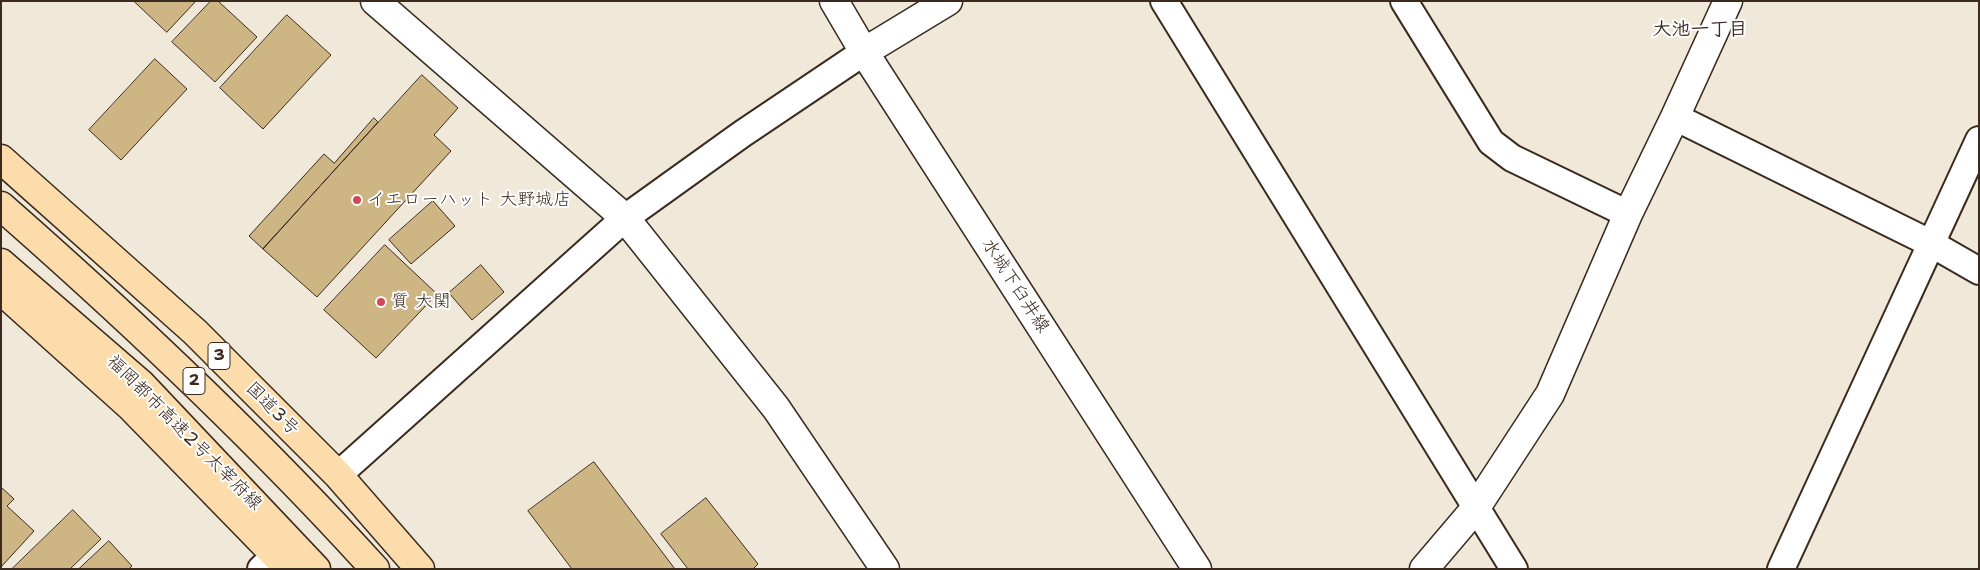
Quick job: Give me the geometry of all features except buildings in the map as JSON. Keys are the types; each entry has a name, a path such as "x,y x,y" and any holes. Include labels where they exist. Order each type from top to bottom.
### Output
{"highway":[{"name":"国道3号","path":"1,159 195,332 338,474 420,569"},
{"name":"2","path":"1,206 174,362 315,503 375,569"},
{"name":"福岡都市高速2号太宰府線","path":"1,263 141,384 316,569"},
{"path":"1,290 130,406 275,564"}],"street":[{"path":"375,1 625,218 776,408 885,569"},
{"name":"水城下臼井線","path":"834,1 864,52 1197,569"},
{"path":"338,474 625,218 742,134 864,52 948,1"},
{"path":"1164,1 1475,509 1514,569"},
{"path":"1404,1 1491,142 1512,158 1628,214"},
{"path":"1424,569 1475,509 1550,394 1628,214 1728,1"},
{"path":"1675,117 1932,244 1979,272"},
{"path":"1781,569 1979,140"}],"place":[{"name":"イエローハット 大野城店","path":"357,200"},
{"name":"質 大関","path":"381,302"}],"district":[{"name":"大池一丁目","path":"1700,30"}]}
